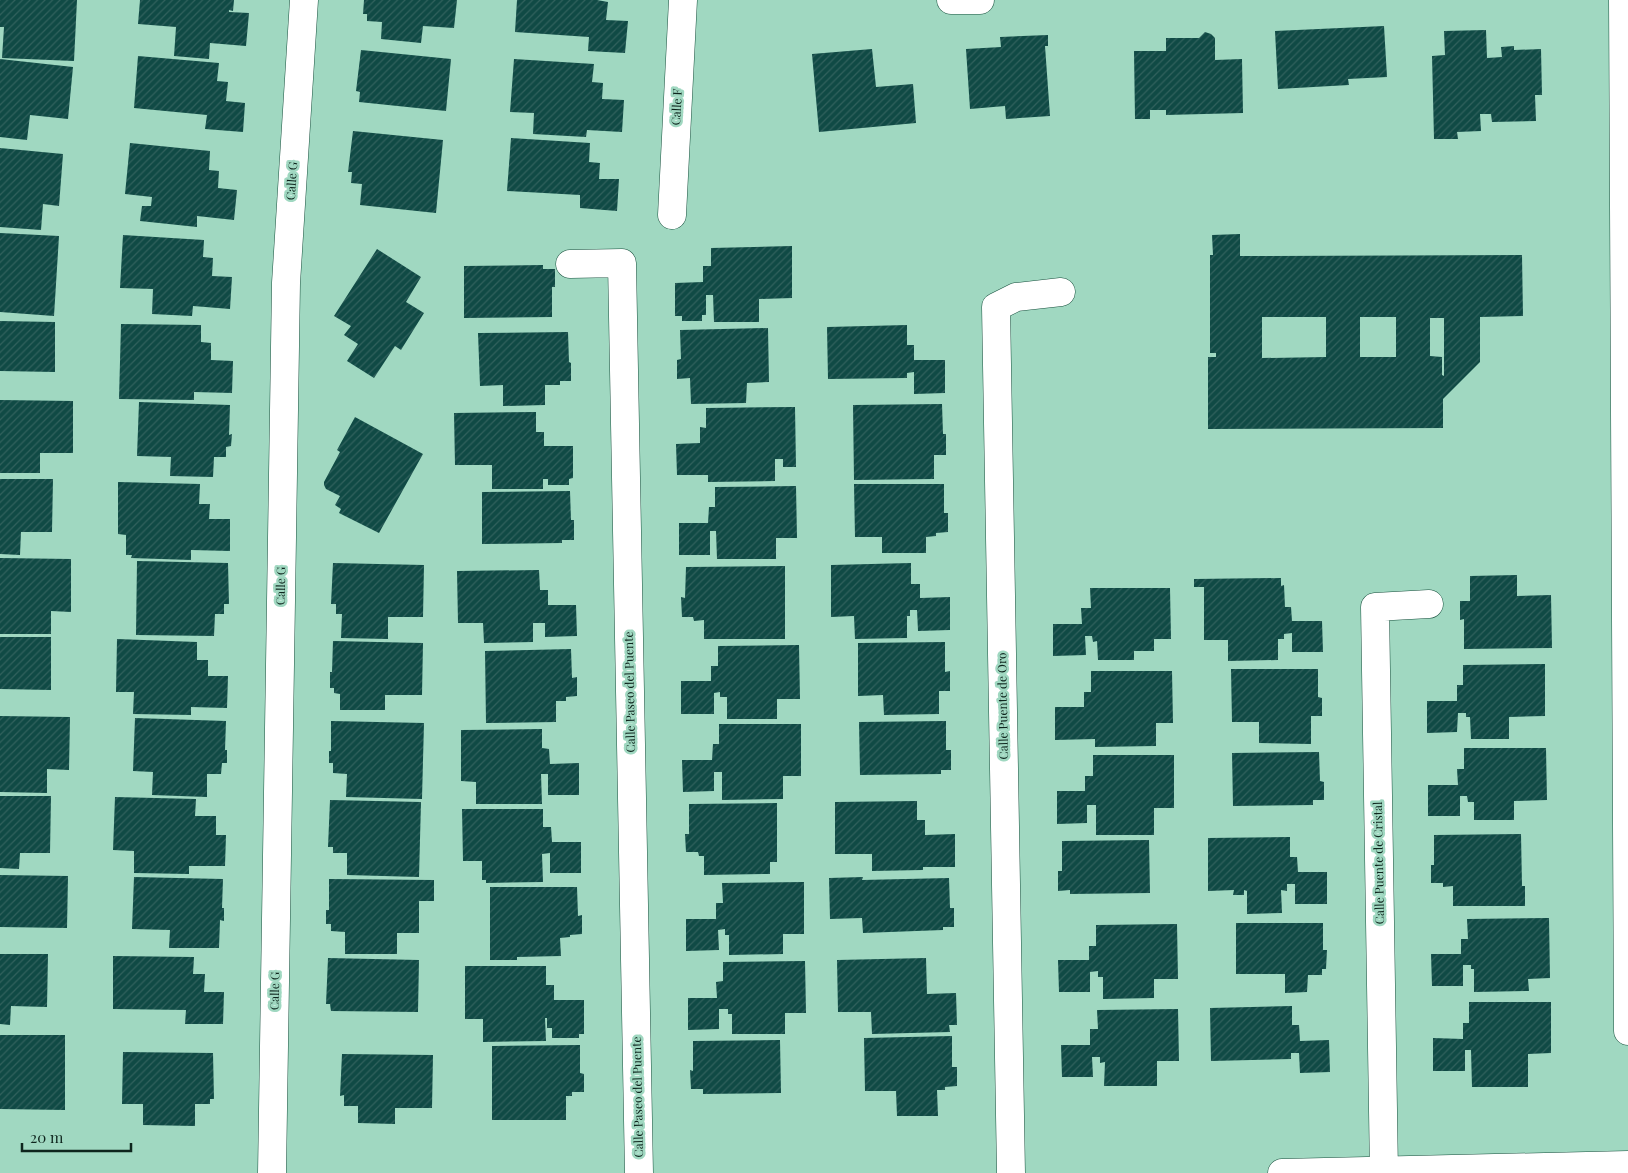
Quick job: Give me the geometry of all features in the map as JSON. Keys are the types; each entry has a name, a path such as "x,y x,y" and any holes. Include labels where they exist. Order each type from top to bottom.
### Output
{"street":[{"name":"Calle G","path":"272,1173 286,283 304,0"},
{"name":"Calle F","path":"672,215 683,0"},
{"path":"951,0 980,0"},
{"path":"1623,0 1626,225 1628,1031"},
{"name":"Calle Paseo del Puente","path":"570,264 622,263 639,1173"},
{"name":"Calle Puente de Oro","path":"1011,1173 996,307 1016,297 1061,292"},
{"name":"Calle Puente de Cristal","path":"1384,1172 1375,607 1429,604"},
{"path":"1282,1173 1628,1165"}],"building":[{"path":"0,0 77,0 74,61 2,58 4,27 0,27"},
{"path":"140,0 234,0 233,11 229,10 229,12 249,13 246,46 210,43 209,59 174,56 176,27 138,24"},
{"path":"364,0 457,0 454,28 423,26 421,43 381,39 382,22 367,21 367,14 363,14"},
{"path":"517,0 597,0 608,2 606,20 628,21 625,53 588,51 589,37 515,32"},
{"path":"1384,26 1387,77 1348,79 1349,85 1278,89 1275,31"},
{"path":"1486,30 1487,58 1502,57 1501,47 1514,46 1514,50 1541,49 1542,95 1535,95 1536,121 1492,122 1491,114 1480,114 1481,131 1457,132 1458,139 1434,139 1432,56 1445,55 1444,31"},
{"path":"1205,32 1215,38 1215,60 1242,59 1243,113 1166,115 1166,110 1150,110 1150,119 1135,119 1134,51 1166,51 1166,38 1199,38"},
{"path":"1048,35 1048,46 1045,46 1050,116 1006,119 1005,106 970,109 966,49 1001,47 1000,37"},
{"path":"872,49 876,87 913,84 916,123 819,132 812,54"},
{"path":"361,50 451,59 446,111 359,102 360,92 356,91"},
{"path":"138,56 219,63 217,81 228,82 226,101 245,103 243,132 205,129 207,115 134,108"},
{"path":"0,59 73,67 68,119 30,115 27,140 0,137"},
{"path":"514,59 594,64 592,82 603,83 602,99 624,100 622,132 587,130 586,137 533,134 534,113 510,112"},
{"path":"353,131 443,140 436,213 360,205 362,184 351,183 352,172 348,172"},
{"path":"511,138 590,143 589,162 600,163 599,179 619,179 617,211 580,208 580,195 507,191"},
{"path":"130,143 210,151 209,170 219,171 218,188 237,190 234,220 197,216 197,227 140,221 142,206 151,206 152,197 125,194"},
{"path":"0,148 63,154 59,206 43,204 41,230 0,227"},
{"path":"0,233 59,236 54,316 0,312"},
{"path":"1240,234 1240,256 1522,255 1523,316 1480,317 1480,362 1443,399 1443,428 1208,429 1208,357 1216,357 1216,353 1210,353 1210,255 1213,255 1212,235","holes":["1262,317 1326,317 1326,357 1262,358","1360,317 1396,317 1396,357 1360,357","1430,318 1444,318 1444,376 1442,375 1442,357 1430,356"]},
{"path":"123,235 204,240 203,257 213,258 212,276 232,277 230,309 193,306 192,316 152,314 153,289 120,288"},
{"path":"792,246 792,298 759,299 759,322 714,322 713,295 706,295 706,315 702,315 702,321 682,321 682,316 675,316 675,283 703,282 703,266 711,266 711,248"},
{"path":"377,249 421,277 406,302 424,313 401,350 395,346 374,378 347,361 358,344 344,335 351,326 334,316"},
{"path":"543,265 543,269 555,269 555,287 552,287 552,317 464,318 464,266"},
{"path":"0,321 55,322 55,372 0,371"},
{"path":"121,324 201,325 201,342 211,343 211,360 233,361 232,393 194,392 194,400 119,399"},
{"path":"907,325 907,345 914,345 914,360 945,360 945,393 914,394 914,372 907,373 907,378 828,379 827,327"},
{"path":"768,328 769,382 747,383 746,403 691,404 690,378 677,379 677,360 681,359 680,330"},
{"path":"568,332 571,381 560,381 560,385 545,385 545,405 503,406 503,385 480,386 478,333"},
{"path":"0,400 73,401 73,453 40,453 40,473 0,473"},
{"path":"139,402 230,405 229,435 232,434 231,446 226,447 226,457 214,457 213,477 170,476 171,457 137,456"},
{"path":"942,404 943,434 946,434 946,455 934,455 934,479 854,480 853,405"},
{"path":"795,407 796,467 783,467 783,459 775,459 775,481 708,482 708,475 677,475 676,444 700,443 700,427 706,428 706,408"},
{"path":"536,412 536,432 544,432 544,446 573,446 573,478 569,479 569,485 548,485 548,479 543,479 543,489 492,489 492,465 455,465 454,413"},
{"path":"355,417 423,454 379,533 339,513 341,509 335,505 340,496 326,489 324,485 340,452 337,450"},
{"path":"0,479 53,479 52,532 21,532 20,555 0,554"},
{"path":"118,482 200,484 199,504 210,504 209,519 230,519 230,551 191,550 191,560 131,558 132,555 126,555 126,535 118,534"},
{"path":"854,484 944,484 944,513 948,513 948,532 936,533 936,536 926,537 926,553 882,553 882,537 855,537"},
{"path":"796,486 797,538 776,538 776,559 717,559 716,531 710,531 710,555 679,555 679,523 708,523 709,507 715,507 715,487"},
{"path":"570,491 571,520 574,520 574,540 562,540 562,543 482,544 482,492"},
{"path":"0,558 71,559 71,612 51,611 51,634 0,634"},
{"path":"137,561 228,563 229,604 224,604 224,614 215,614 214,636 136,635"},
{"path":"333,563 424,565 423,617 388,617 388,639 341,638 342,614 336,614 336,604 331,604"},
{"path":"911,563 911,584 920,584 920,598 950,597 950,630 918,631 917,610 910,610 910,616 907,616 907,638 855,639 854,616 831,617 831,565"},
{"path":"785,566 785,639 704,639 704,620 694,621 693,617 682,617 681,597 685,598 686,567"},
{"path":"539,570 540,590 548,590 548,605 576,605 577,636 545,637 545,623 533,623 533,642 484,643 483,623 458,623 457,571"},
{"path":"1517,575 1517,596 1551,595 1552,648 1464,649 1464,619 1460,620 1460,601 1470,601 1470,576"},
{"path":"1281,578 1281,586 1284,585 1285,607 1291,607 1292,621 1322,621 1323,652 1292,652 1292,633 1284,634 1284,639 1278,639 1278,660 1228,661 1228,640 1204,640 1204,587 1194,587 1194,579"},
{"path":"1090,588 1170,588 1171,639 1154,639 1154,651 1134,651 1134,660 1098,660 1097,641 1093,642 1092,636 1085,636 1086,655 1053,656 1053,624 1082,624 1081,608 1091,608"},
{"path":"0,637 51,637 51,690 0,689"},
{"path":"117,639 197,642 197,660 208,660 208,676 228,676 227,708 191,707 191,715 133,714 134,692 116,692"},
{"path":"333,641 423,643 422,695 385,695 385,710 340,710 340,694 334,693 334,688 330,688"},
{"path":"945,642 945,672 950,671 950,691 939,691 939,714 884,715 883,695 858,696 858,643"},
{"path":"799,645 800,699 777,699 777,719 727,719 727,697 720,697 720,692 714,693 714,714 681,714 681,681 711,681 711,666 718,666 718,646"},
{"path":"571,649 572,678 577,677 577,696 566,697 566,701 556,701 556,722 486,723 485,651"},
{"path":"1545,664 1545,716 1509,717 1509,739 1471,739 1470,717 1466,717 1466,713 1458,713 1457,732 1427,733 1427,701 1457,701 1457,685 1463,685 1463,665"},
{"path":"1231,669 1318,669 1318,697 1322,698 1322,716 1311,716 1311,744 1259,743 1259,722 1232,722"},
{"path":"1091,671 1172,671 1173,723 1156,723 1156,746 1095,747 1095,739 1055,740 1055,707 1084,707 1084,692 1091,692"},
{"path":"0,716 70,717 69,770 47,769 47,793 0,792"},
{"path":"135,718 226,721 225,750 227,750 227,763 222,763 221,774 207,774 207,797 152,795 153,772 133,771"},
{"path":"331,721 424,723 422,799 346,797 347,774 333,773 333,763 329,763"},
{"path":"946,721 946,750 951,750 951,770 941,770 941,774 860,775 859,722"},
{"path":"719,724 801,724 801,776 783,776 783,799 722,800 722,772 714,772 714,791 683,792 682,760 712,760 713,744 719,744"},
{"path":"542,729 542,748 549,749 550,764 579,763 579,795 548,795 548,774 541,774 542,804 476,804 476,782 461,781 461,730"},
{"path":"1464,748 1546,748 1547,800 1514,801 1514,820 1474,820 1474,802 1468,802 1467,796 1460,796 1460,816 1428,816 1428,785 1458,785 1457,769 1464,769"},
{"path":"1319,752 1320,781 1324,782 1324,800 1313,800 1313,805 1233,806 1232,753"},
{"path":"1093,755 1174,755 1174,808 1154,808 1154,835 1096,835 1096,805 1087,805 1087,823 1057,824 1057,791 1085,791 1085,776 1093,776"},
{"path":"0,796 51,796 50,853 20,853 19,869 0,868"},
{"path":"115,797 196,799 195,816 216,816 216,835 226,835 225,866 189,866 189,874 134,873 134,851 113,850"},
{"path":"330,800 421,802 419,877 347,875 347,853 333,853 333,847 328,847"},
{"path":"917,801 917,820 925,820 925,835 955,834 955,867 923,867 923,870 872,871 872,854 835,854 835,802"},
{"path":"777,803 777,862 770,862 770,874 704,875 704,856 699,856 698,852 686,852 685,834 689,834 689,804"},
{"path":"462,809 543,809 543,827 551,827 552,842 581,842 581,873 550,873 550,853 542,854 543,882 486,883 486,880 482,880 482,861 463,861"},
{"path":"1521,834 1522,886 1525,886 1525,906 1453,906 1453,886 1443,887 1443,883 1431,883 1431,865 1434,865 1434,835"},
{"path":"1290,837 1290,857 1297,857 1298,872 1327,872 1327,904 1295,904 1295,884 1287,884 1287,891 1281,890 1282,913 1247,914 1247,891 1244,890 1244,895 1233,895 1234,890 1208,891 1208,838"},
{"path":"1149,840 1150,893 1070,894 1070,890 1058,891 1058,871 1062,871 1062,841"},
{"path":"0,875 68,876 67,928 0,927"},
{"path":"134,877 223,879 222,908 224,908 224,921 220,920 219,948 169,948 170,930 132,929"},
{"path":"863,877 862,880 949,878 950,908 954,908 954,927 943,927 943,930 863,933 862,918 830,919 829,878"},
{"path":"329,879 434,880 434,901 419,901 419,933 397,933 397,954 345,954 345,932 331,931 331,924 326,924 326,910 329,910"},
{"path":"804,882 804,934 783,934 783,954 729,955 729,935 725,935 725,929 718,930 719,950 686,951 686,919 716,919 716,903 723,903 722,883"},
{"path":"490,887 577,887 578,916 582,915 582,934 560,938 561,956 517,957 517,960 490,960"},
{"path":"1549,918 1550,978 1528,979 1529,991 1474,992 1474,969 1471,969 1471,965 1463,965 1463,986 1432,986 1431,954 1461,954 1461,939 1468,939 1467,919"},
{"path":"1236,923 1323,923 1323,950 1327,950 1326,969 1322,969 1322,975 1308,975 1307,992 1285,993 1285,974 1236,974"},
{"path":"1177,924 1178,979 1154,979 1154,998 1103,999 1103,977 1098,977 1098,971 1090,972 1090,992 1059,992 1058,960 1089,960 1089,946 1096,946 1096,925"},
{"path":"0,954 48,954 47,1007 11,1006 10,1025 0,1024"},
{"path":"113,956 194,957 193,974 205,974 204,992 224,992 223,1024 185,1024 186,1010 113,1009"},
{"path":"328,958 419,960 418,1012 331,1011 330,1004 326,1004"},
{"path":"926,958 927,994 956,993 957,1025 949,1025 950,1032 872,1034 871,1012 838,1012 837,960"},
{"path":"805,961 806,1013 785,1013 785,1034 732,1034 732,1014 728,1014 728,1009 719,1009 719,1029 688,1030 688,998 717,998 716,982 723,981 723,962"},
{"path":"465,966 546,966 546,985 554,985 554,1000 584,1000 584,1034 579,1034 579,1038 552,1038 552,1028 547,1028 547,1018 545,1018 546,1041 483,1042 483,1019 465,1019"},
{"path":"1469,1002 1551,1002 1551,1053 1528,1054 1528,1087 1472,1087 1471,1050 1465,1050 1465,1071 1433,1071 1433,1038 1463,1039 1463,1023 1469,1023"},
{"path":"1292,1006 1292,1025 1299,1025 1300,1041 1329,1040 1330,1072 1300,1073 1299,1053 1291,1053 1291,1059 1211,1061 1210,1008"},
{"path":"1178,1009 1179,1061 1157,1061 1157,1086 1104,1086 1105,1062 1100,1063 1100,1057 1092,1057 1093,1077 1062,1077 1061,1045 1090,1045 1090,1029 1098,1029 1097,1010"},
{"path":"0,1035 65,1035 65,1110 0,1109"},
{"path":"952,1036 952,1067 957,1067 957,1086 945,1087 945,1090 937,1090 938,1116 897,1116 896,1091 865,1091 864,1038"},
{"path":"780,1040 781,1093 703,1094 703,1089 691,1089 690,1070 693,1071 693,1041"},
{"path":"580,1045 580,1073 584,1074 584,1092 572,1092 572,1096 566,1096 566,1120 492,1120 492,1046"},
{"path":"123,1052 213,1053 214,1099 210,1099 210,1104 195,1104 195,1126 143,1125 143,1104 122,1104"},
{"path":"342,1054 433,1055 432,1108 395,1108 395,1124 358,1123 358,1106 344,1106 344,1095 340,1096"}]}
